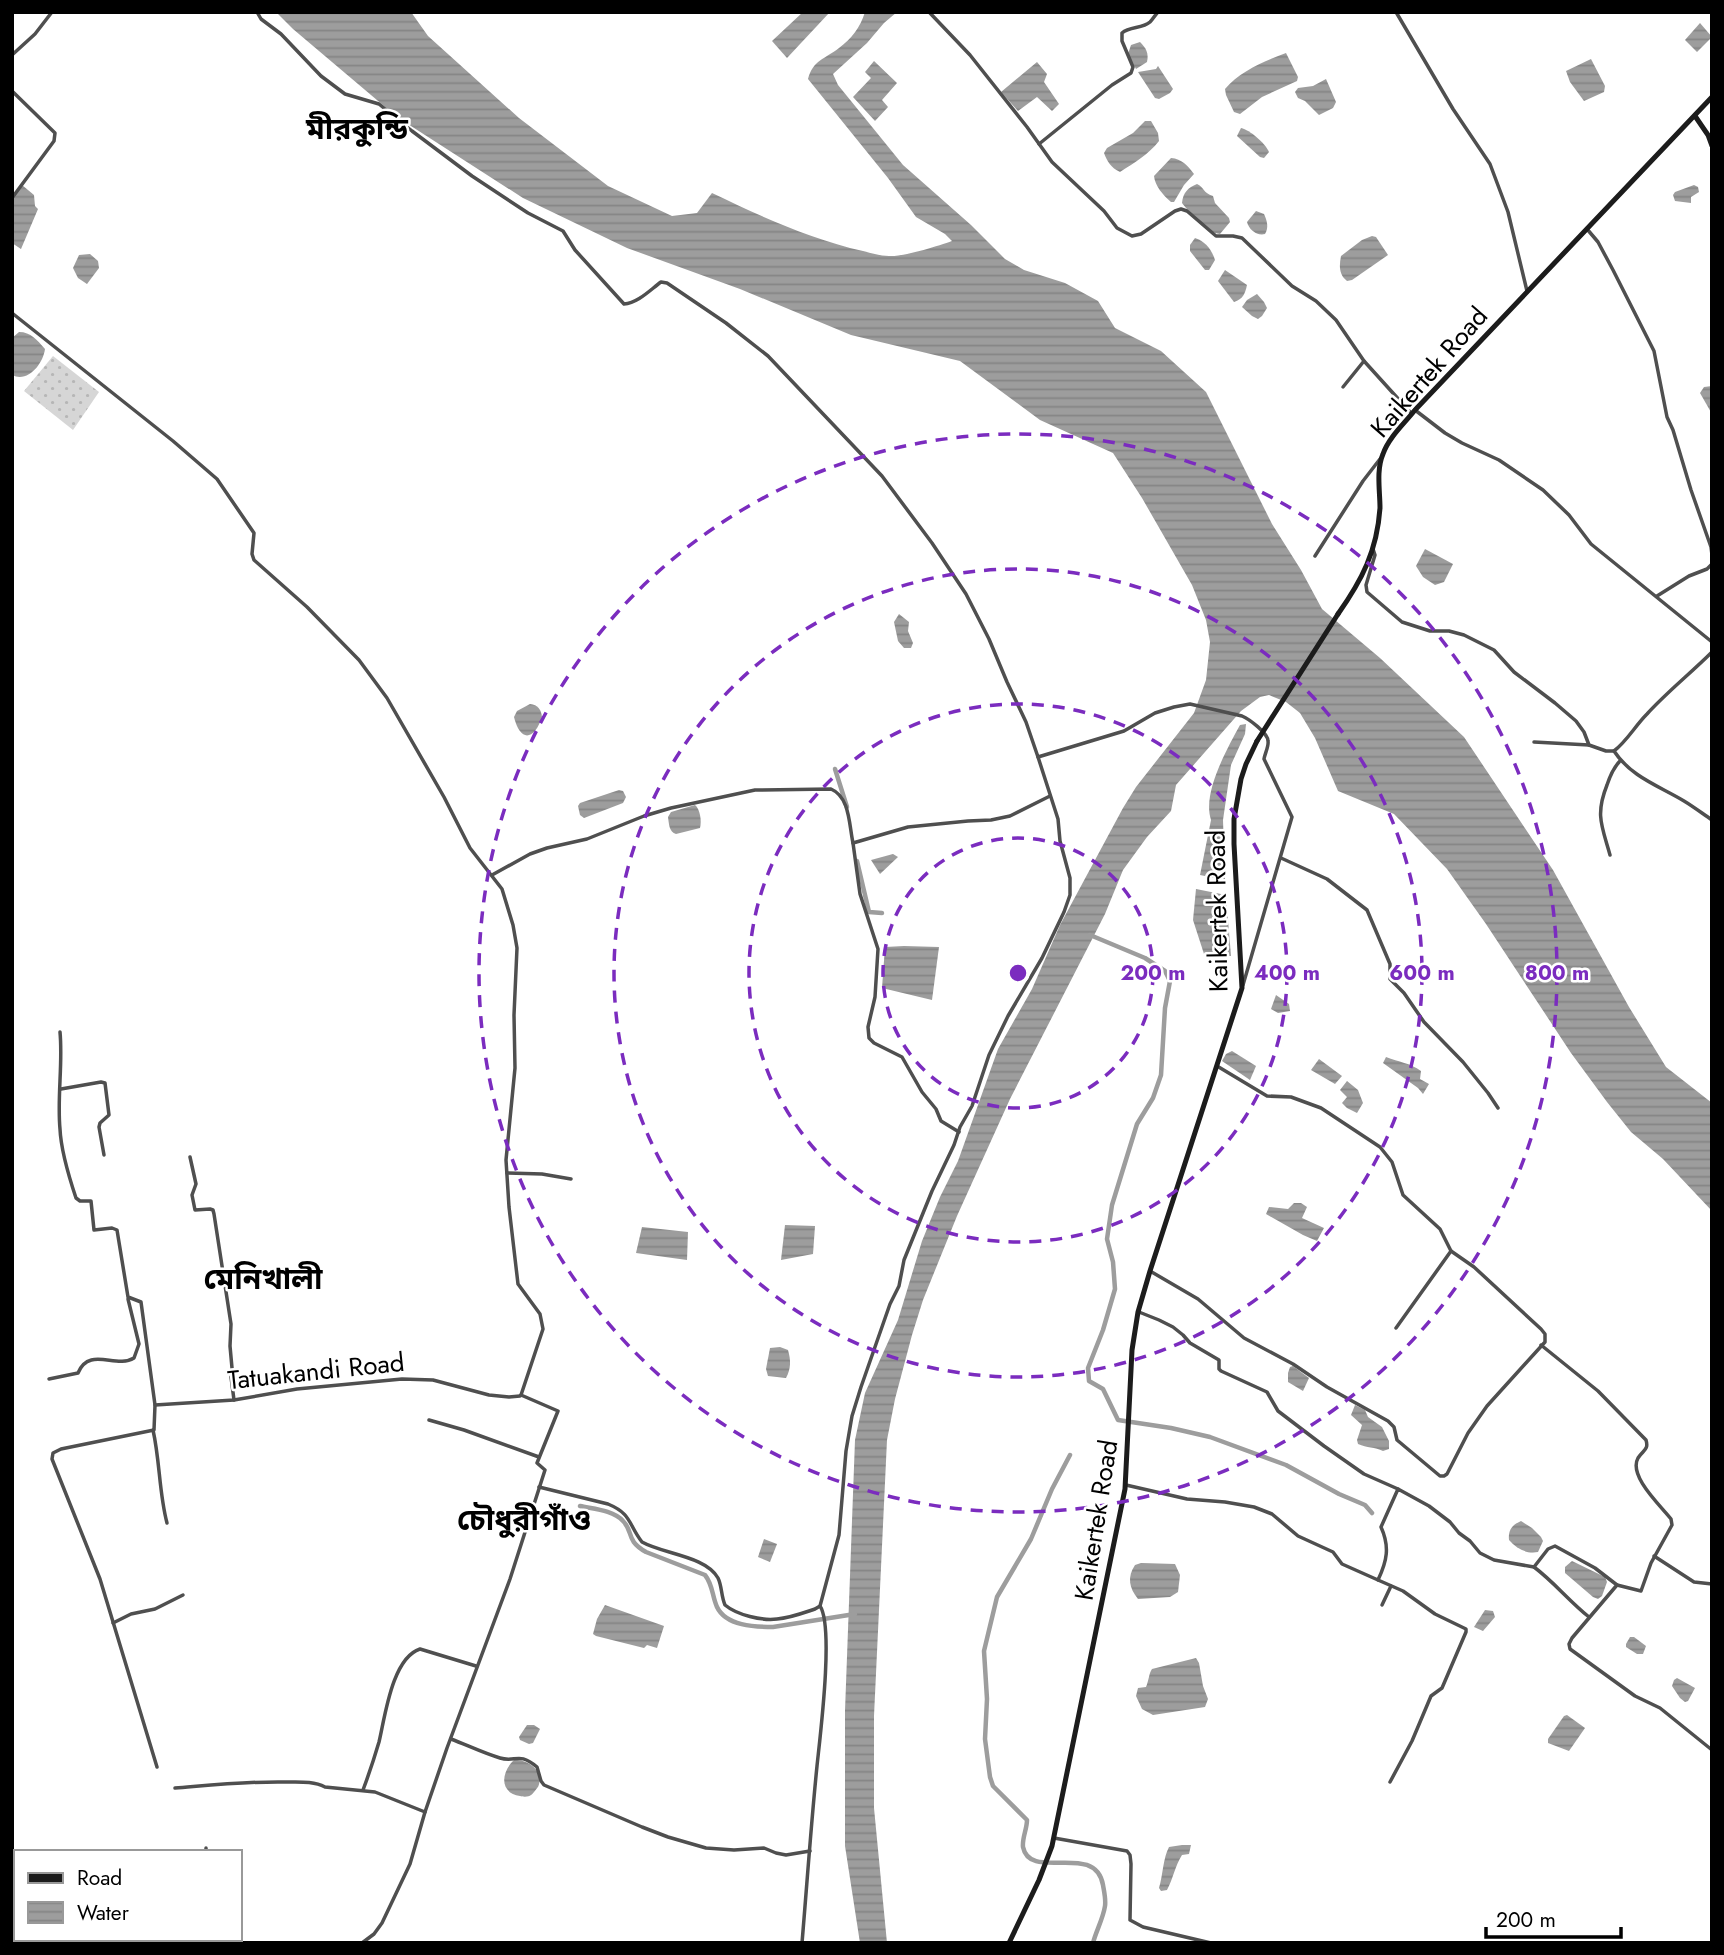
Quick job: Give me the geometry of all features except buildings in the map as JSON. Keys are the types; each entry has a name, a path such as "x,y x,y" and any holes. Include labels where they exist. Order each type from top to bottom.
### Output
{"main road":[{"name":"Kaikertek Road","path":"1009,1943 1039,1880 1054,1838 1126,1485 1132,1350 1138,1312 1242,988 1234,820 1245,764 1367,568 1380,513 1381,457 1387,445 1413,412 1712,97"},
{"path":"1695,116 1712,146"}],"street":[{"path":"12,55 52,12"},
{"path":"257,12 261,19 281,34 321,76 345,94 379,104 472,176 528,213 563,231 575,250 624,304 637,300 661,282 667,283 726,323 768,356 882,476 932,543 965,594 989,639 1026,722 1058,819 1060,841 1070,878 1070,895 1042,958 989,1055 972,1106 932,1191 904,1260 899,1286 858,1395 846,1451 839,1535 822,1608 825,1628 823,1711 802,1943"},
{"path":"929,12 970,55 1052,162 1104,211 1117,228 1132,236 1141,234 1181,209 1216,236 1242,238 1292,286 1316,301 1336,320 1364,361 1413,412 1462,443 1499,460 1543,490 1569,515 1591,544 1712,642"},
{"path":"1039,144 1112,85 1131,73 1133,67 1122,41 1122,33 1150,23 1158,12"},
{"path":"1396,12 1452,109 1490,164 1508,212 1527,291"},
{"path":"12,91 29,105 56,137 12,198"},
{"path":"1587,229 1598,242 1654,351 1667,417 1712,555"},
{"path":"12,313 173,441 217,480 254,533 254,559 307,607 359,660 387,698 470,848 502,888 513,925 517,948 515,1068 506,1160 518,1284 540,1314 543,1329 521,1395 558,1411 536,1464 545,1470 510,1579 425,1812 410,1864 382,1923 374,1934 362,1943"},
{"path":"1343,387 1364,361"},
{"path":"1315,556 1381,457"},
{"path":"1373,549 1376,555 1366,585 1367,592 1402,622 1430,631 1449,631 1464,635 1494,650 1514,672 1576,721 1589,746"},
{"path":"1656,596 1712,564"},
{"path":"1534,742 1589,746 1614,751 1662,699 1712,652"},
{"path":"1038,757 1124,731 1155,713 1190,704 1242,716 1250,720 1268,738 1264,759 1291,814 1291,821 1242,988"},
{"path":"1614,751 1620,761 1644,780 1712,820"},
{"path":"1610,855 1601,821 1600,802 1612,771 1620,761"},
{"path":"492,874 530,854 587,839 671,808 755,790 836,791 844,801 854,843 860,894 878,949 875,997 868,1027 869,1038 902,1057 941,1121 959,1132"},
{"path":"854,843 908,827 1010,816 1050,796"},
{"path":"1280,858 1326,879 1367,910 1390,964 1390,979 1404,993 1424,1022 1464,1062 1498,1108"},
{"path":"49,1379 78,1373 85,1362 91,1359 127,1361 134,1358 139,1344 117,1230 94,1230 91,1201 78,1200 61,1143 60,1032"},
{"path":"1150,1271 1198,1299 1244,1338 1388,1421 1394,1427 1397,1440 1440,1476 1447,1474 1468,1433 1486,1406 1546,1337 1541,1329 1474,1267 1451,1251 1440,1229 1403,1195 1392,1162 1380,1147 1321,1108 1291,1097 1267,1096 1217,1066"},
{"path":"61,1089 105,1083 109,1115 99,1127 104,1155"},
{"path":"190,1157 196,1184 192,1195 195,1210 209,1209 213,1210 214,1214 231,1324 234,1400"},
{"path":"507,1173 542,1174 571,1179"},
{"path":"1396,1328 1451,1251"},
{"path":"128,1297 141,1302 155,1405 153,1430 167,1523"},
{"path":"1138,1312 1173,1327 1190,1343 1219,1360 1221,1371 1267,1392 1278,1411 1364,1474 1429,1506 1450,1521 1480,1553 1494,1560 1534,1567 1553,1581 1572,1603 1589,1617"},
{"path":"1534,1567 1551,1546 1555,1546 1595,1568 1617,1585 1641,1591 1654,1556 1672,1525 1671,1519 1638,1476 1636,1466 1638,1459 1648,1448 1646,1440 1598,1391 1541,1345"},
{"name":"Tatuakandi Road","path":"155,1405 234,1400 297,1389 402,1378 433,1380 489,1395 521,1395"},
{"path":"429,1420 539,1457"},
{"path":"153,1430 61,1448 53,1453 52,1459 100,1579 157,1767"},
{"path":"1126,1485 1187,1499 1254,1507 1272,1514 1298,1536 1333,1552 1342,1564 1404,1591 1435,1614 1466,1629 1442,1688 1431,1696 1412,1741 1390,1782"},
{"path":"539,1487 618,1508 632,1524 642,1542 699,1562 711,1570 717,1577 725,1605 737,1613 777,1620 822,1608"},
{"path":"1378,1580 1387,1557 1386,1538 1381,1527 1398,1489"},
{"path":"1654,1556 1693,1583 1712,1584"},
{"path":"1617,1585 1569,1644 1570,1649 1635,1696 1660,1708 1712,1750"},
{"path":"1382,1605 1391,1586"},
{"path":"113,1623 131,1614 155,1609 183,1595"},
{"path":"363,1790 392,1686 409,1656 421,1649 477,1666"},
{"path":"451,1739 503,1759 525,1759 537,1767 544,1785 668,1837 706,1848 764,1848 786,1855 810,1851"},
{"path":"175,1788 265,1781 305,1782 375,1792 425,1812"},
{"path":"1054,1838 1127,1851 1131,1864 1130,1920 1143,1927 1211,1943"}],"shaded area":[{"path":"53,356 99,392 73,430 24,391"}],"water":[{"path":"276,12 411,12 428,36 519,118 608,186 672,216 697,213 712,193 805,233 843,246 895,256 952,241 916,217 808,79 816,64 852,36 865,12 897,12 833,74 838,85 903,165 1005,259 1024,270 1065,283 1098,301 1115,328 1161,351 1206,392 1272,524 1322,609 1380,658 1464,737 1553,870 1629,1007 1666,1067 1712,1103 1712,1211 1663,1159 1631,1132 1607,1102 1447,869 1394,814 1338,791 1315,738 1300,713 1286,702 1269,695 1260,697 1241,711 1176,785 1171,811 1147,837 1123,870 1105,914 1010,1099 957,1216 912,1335 887,1440 874,1716 874,1808 887,1943 860,1943 845,1846 845,1711 855,1440 865,1393 898,1320 922,1241 958,1161 998,1049 1032,989 1060,925 1123,808 1136,787 1194,713 1206,680 1210,642 1206,620 1192,585 1113,453 1040,420 960,361 851,335 740,289 627,248 523,198 397,117"},
{"path":"803,12 830,12 787,58 772,41"},
{"path":"1700,23 1712,37 1697,52 1685,40"},
{"path":"1140,42 1147,51 1148,59 1136,69 1128,54 1131,45"},
{"path":"1286,53 1298,77 1297,81 1262,97 1240,114 1234,112 1225,89 1245,72"},
{"path":"1591,59 1605,86 1604,92 1584,101 1570,82 1566,71"},
{"path":"874,61 897,83 882,100 888,107 875,121 853,97 871,78 865,72"},
{"path":"1037,62 1047,74 1044,82 1059,104 1052,111 1037,97 1018,111 1001,92"},
{"path":"1158,66 1173,89 1159,99 1155,98 1138,72 1156,69"},
{"path":"1326,79 1336,102 1333,108 1319,115 1298,98 1295,92 1298,88 1313,86"},
{"path":"1145,121 1151,121 1159,141 1136,162 1120,172 1110,164 1104,153"},
{"path":"1241,128 1253,134 1264,145 1269,152 1264,158 1237,136"},
{"path":"1171,158 1184,163 1194,174 1174,202 1160,190 1154,176"},
{"path":"1197,184 1213,196 1215,203 1229,218 1230,222 1220,234 1204,227 1182,203 1186,191"},
{"path":"22,185 34,195 38,209 21,249 12,243 12,199"},
{"path":"1694,185 1699,192 1691,197 1691,203 1675,201 1675,192"},
{"path":"1256,211 1264,214 1267,226 1265,234 1256,233 1248,225 1247,222"},
{"path":"1372,236 1376,237 1388,255 1347,281 1340,270 1341,256"},
{"path":"1195,238 1205,244 1214,256 1215,260 1209,270 1205,270 1190,251 1190,245"},
{"path":"90,254 98,261 99,268 87,284 78,278 73,268 79,255"},
{"path":"1225,270 1247,285 1243,296 1234,302 1218,281"},
{"path":"1257,294 1267,308 1258,319 1242,307"},
{"path":"19,332 30,335 45,349 34,371 18,377 12,375 12,338"},
{"path":"1712,386 1712,414 1700,393 1704,387"},
{"path":"1425,549 1453,564 1444,582 1435,585 1423,577 1416,566"},
{"path":"899,614 909,622 908,631 913,643 911,648 904,648 898,641 894,622"},
{"path":"530,704 539,708 542,717 535,731 527,735 520,731 514,717 517,711"},
{"path":"1246,724 1245,734 1231,765 1223,820 1225,880 1200,875 1211,820 1209,809 1213,784 1240,725"},
{"path":"623,791 626,797 623,803 584,818 580,815 580,803"},
{"path":"695,805 700,815 700,828 674,833 668,817 671,812"},
{"path":"893,854 898,857 880,874 871,860"},
{"path":"1196,889 1226,895 1231,956 1204,954 1193,920"},
{"path":"885,947 939,947 932,1000 882,988"},
{"path":"1276,995 1289,1004 1290,1011 1278,1013 1271,1009"},
{"path":"1232,1051 1256,1066 1250,1080 1222,1061 1226,1054"},
{"path":"1386,1057 1421,1071 1420,1079 1429,1084 1423,1094 1383,1063"},
{"path":"1319,1059 1342,1076 1335,1084 1311,1070"},
{"path":"1347,1081 1358,1090 1363,1103 1357,1113 1342,1103 1347,1097 1340,1090"},
{"path":"1294,1203 1307,1207 1302,1218 1324,1228 1317,1241 1266,1214 1269,1207 1288,1209"},
{"path":"785,1225 815,1226 813,1254 781,1260"},
{"path":"642,1227 688,1232 687,1260 636,1253"},
{"path":"770,1348 788,1350 789,1354 790,1368 786,1378 768,1376 766,1369"},
{"path":"1293,1366 1309,1378 1303,1391 1288,1382 1288,1373"},
{"path":"1355,1405 1365,1410 1368,1417 1382,1427 1389,1441 1389,1449 1383,1451 1358,1444 1362,1425 1351,1415"},
{"path":"1521,1521 1541,1537 1543,1541 1538,1552 1522,1550 1509,1540 1511,1528"},
{"path":"764,1539 777,1544 770,1562 758,1557"},
{"path":"1572,1561 1605,1577 1607,1582 1602,1596 1598,1599 1593,1597 1565,1573 1565,1567"},
{"path":"1141,1563 1175,1564 1180,1575 1178,1592 1170,1597 1138,1599 1131,1587 1130,1578 1132,1569"},
{"path":"605,1605 664,1626 657,1648 647,1645 644,1648 593,1634"},
{"path":"1485,1610 1493,1611 1495,1617 1483,1631 1474,1627"},
{"path":"1630,1637 1646,1646 1643,1654 1637,1654 1626,1647"},
{"path":"1196,1658 1208,1699 1205,1707 1153,1715 1142,1709 1136,1696 1138,1688 1146,1687 1152,1669"},
{"path":"1677,1678 1695,1688 1688,1701 1680,1698 1672,1686"},
{"path":"1567,1715 1585,1728 1569,1751 1548,1743 1548,1739"},
{"path":"527,1725 540,1729 533,1743 529,1744 519,1737"},
{"path":"514,1760 530,1764 537,1771 540,1781 530,1796 513,1794 505,1786 506,1770"},
{"path":"1191,1845 1189,1854 1182,1855 1167,1890 1161,1891 1159,1888 1169,1847"}],"waterway":[{"path":"835,769 847,807"},
{"path":"857,861 869,912 882,913"},
{"path":"1090,935 1145,958 1165,971 1170,981 1165,1008 1161,1075 1153,1098 1137,1124 1112,1205 1107,1239 1113,1262 1115,1289 1088,1368 1089,1381 1103,1389 1118,1420 1210,1437 1286,1465 1365,1505 1372,1513"},
{"path":"1070,1455 1031,1539 997,1597 984,1651 987,1699 985,1739 993,1786 1027,1820 1023,1847 1028,1857 1037,1862 1088,1865 1098,1872 1105,1903 1093,1943"},
{"path":"580,1506 614,1514 626,1525 632,1540 639,1548 705,1575 717,1607 734,1622 773,1627 855,1614"}],"district":[{"name":"মীরকুন্ডি","path":"357,129"},
{"name":"মেনিখালী","path":"263,1279"},
{"name":"চৌধুরীগাঁও","path":"524,1520"}]}
